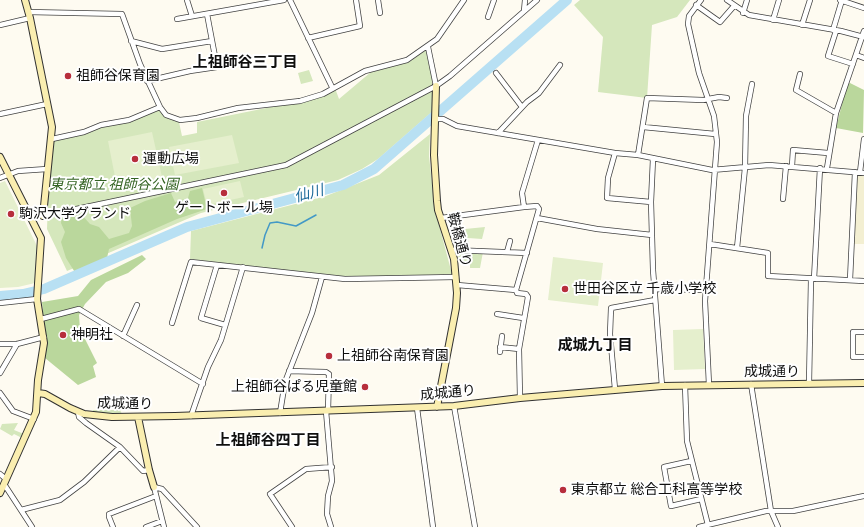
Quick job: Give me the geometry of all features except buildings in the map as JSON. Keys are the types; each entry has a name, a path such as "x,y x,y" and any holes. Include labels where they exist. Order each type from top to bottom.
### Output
{"street":[{"path":"25,0 52,127 43,216 286,165 436,86 450,76 538,0"},
{"path":"187,0 192,16"},
{"path":"177,19 284,0"},
{"path":"290,0 332,87"},
{"path":"308,38 360,26 356,0"},
{"path":"378,0 380,13"},
{"path":"0,25 29,15 122,14 147,81 160,107 166,114 178,120 185,120 238,108 300,101 323,94 332,87 365,71 407,60 428,47 437,39 447,27 464,0"},
{"path":"488,17 494,0"},
{"path":"524,11 525,0"},
{"path":"700,0 689,16 688,24 699,73 714,116 717,142 705,318 709,384"},
{"path":"727,0 743,13 863,37"},
{"path":"743,13 747,0"},
{"path":"773,20 780,0"},
{"path":"802,26 810,0"},
{"path":"853,64 828,56 841,0 864,8"},
{"path":"696,5 720,22 734,6"},
{"path":"147,81 190,71 217,67 207,14"},
{"path":"827,168 828,153 836,113 864,31"},
{"path":"131,41 162,49 212,41"},
{"path":"428,47 436,86"},
{"path":"856,55 864,58"},
{"path":"498,134 522,107 539,93 560,65"},
{"path":"496,73 522,107"},
{"path":"800,74 796,90 836,113"},
{"path":"737,248 745,168 746,116 752,84"},
{"name":"鞍橋通り","path":"436,86 435,168 437,201 452,250 457,286 456,308 437,407"},
{"path":"638,155 647,98 708,100 719,97 727,98"},
{"path":"0,114 47,104"},
{"path":"52,138 84,132 101,125 130,120 160,107"},
{"path":"435,124 444,119"},
{"path":"435,124 444,119"},
{"path":"444,119 457,126 498,134 615,153 638,155 716,171 769,165 827,168 860,172"},
{"path":"643,127 715,134"},
{"path":"850,280 864,139"},
{"path":"524,207 522,193 538,140"},
{"path":"792,166 793,150 828,153"},
{"path":"615,153 608,178 607,198 651,202"},
{"path":"0,157 40,235 39,283 37,298 44,337 38,380 38,403 34,419 0,493"},
{"path":"653,159 651,202 652,235 655,300 662,386"},
{"path":"783,199 786,166"},
{"path":"809,384 813,279 820,168"},
{"path":"0,178 24,170 47,169"},
{"path":"441,218 537,206 539,209 537,218 516,290"},
{"path":"537,218 596,229 652,235"},
{"path":"507,252 510,241"},
{"path":"710,244 768,254 768,276 864,281"},
{"path":"452,250 527,253"},
{"path":"172,323 191,262 345,279 456,277"},
{"path":"217,264 201,318 225,325"},
{"path":"191,416 225,325 243,268"},
{"path":"280,413 285,382 312,313 322,277"},
{"path":"457,286 516,290 517,293 526,294 528,297 518,349 520,398"},
{"path":"655,289 706,290"},
{"path":"0,303 37,298"},
{"path":"615,389 610,334 611,308 655,300"},
{"path":"123,336 137,305"},
{"path":"41,319 79,309 203,384"},
{"path":"497,314 523,318"},
{"path":"864,332 853,332 853,357 864,357"},
{"path":"502,336 500,349 518,349"},
{"path":"0,344 16,344 44,337"},
{"path":"0,373 16,344"},
{"path":"289,371 326,372 329,374 327,411 332,481 328,496 327,514 331,527"},
{"name":"成城通り","path":"38,393 45,394 78,412 97,416 138,417 454,406 520,398 662,386 864,382"},
{"path":"751,384 771,511 778,527"},
{"path":"685,385 687,441 708,525"},
{"path":"0,393 13,411 34,419"},
{"path":"454,406 475,527"},
{"path":"417,408 433,527"},
{"path":"78,412 82,420 120,447 143,471 149,470"},
{"path":"138,417 149,470 164,527"},
{"path":"21,510 60,500 84,482 120,447"},
{"path":"691,461 664,467 671,506 701,499"},
{"path":"292,527 270,494 306,469 332,467"},
{"path":"0,474 32,527"},
{"path":"154,487 160,487 197,527"},
{"path":"113,527 109,514 156,496"},
{"path":"699,527 771,511 793,511 864,496"},
{"path":"146,527 162,521"}],"shaded area":[{"path":"857,174 864,174 864,244 853,244"}],"green space":[{"path":"580,0 690,0 677,17 652,25 647,98 598,92 603,37 574,5"},
{"name":"東京都立 祖師谷公園","path":"426,50 432,76 433,111 378,159 362,169 338,180 201,213 67,271 47,229 49,177 53,142 57,139 158,109 167,117 179,122 182,136 197,133 197,122 281,105 303,103 335,88 339,99 371,72 409,62"},
{"path":"309,70 313,81 301,84 298,73"},
{"path":"850,83 864,90 863,133 836,128 847,84"},
{"name":"運動広場","path":"152,132 162,177 117,187 108,141"},
{"path":"430,134 429,156 435,210 452,274 346,278 190,259 191,231 326,196 379,175"},
{"path":"232,135 239,163 175,175 169,147"},
{"name":"駒沢大学グランド","path":"5,181 37,246 35,283 18,287 0,288 0,183"},
{"name":"ゲートボール場","path":"240,181 244,197 207,205 203,189"},
{"path":"202,188 207,209 177,219 109,249 107,258 76,274 66,258 61,242 65,232 61,223 62,215 80,213 90,224 99,227 109,239 129,233 132,226 130,208 145,201 171,193 175,202 188,198 190,191"},
{"path":"485,227 482,239 468,238 469,248 466,248 465,229"},
{"path":"457,250 483,252 480,268 470,268 470,264 460,263"},
{"path":"142,255 146,259 128,273 106,282 85,304 79,315 80,329 97,363 93,366 96,377 78,385 45,358 46,342 42,302 78,296 91,280"},
{"path":"553,257 603,263 598,306 548,300"},
{"path":"703,329 705,369 674,370 673,330"},
{"path":"93,410 120,410 122,414 93,413"},
{"path":"18,423 14,430 24,434 22,438 14,434 12,436 0,429 2,424"}],"waterway":[{"name":"仙川","path":"0,296 23,294 44,289 187,227 343,185 374,169 567,0"},
{"path":"262,248 270,223 277,222 296,226 316,215"}],"place":[{"name":"祖師谷保育園","path":"68,76"},
{"name":"運動広場","path":"135,159"},
{"name":"ゲートボール場","path":"224,193"},
{"name":"駒沢大学グランド","path":"11,214"},
{"name":"世田谷区立 千歳小学校","path":"565,289"},
{"name":"神明社","path":"63,335"},
{"name":"上祖師谷南保育園","path":"329,356"},
{"name":"上祖師谷ぱる児童館","path":"365,387"},
{"name":"東京都立 総合工科高等学校","path":"563,490"}],"district":[{"name":"上祖師谷三丁目","path":"245,63"},
{"name":"成城九丁目","path":"595,346"},
{"name":"上祖師谷四丁目","path":"268,441"}]}
